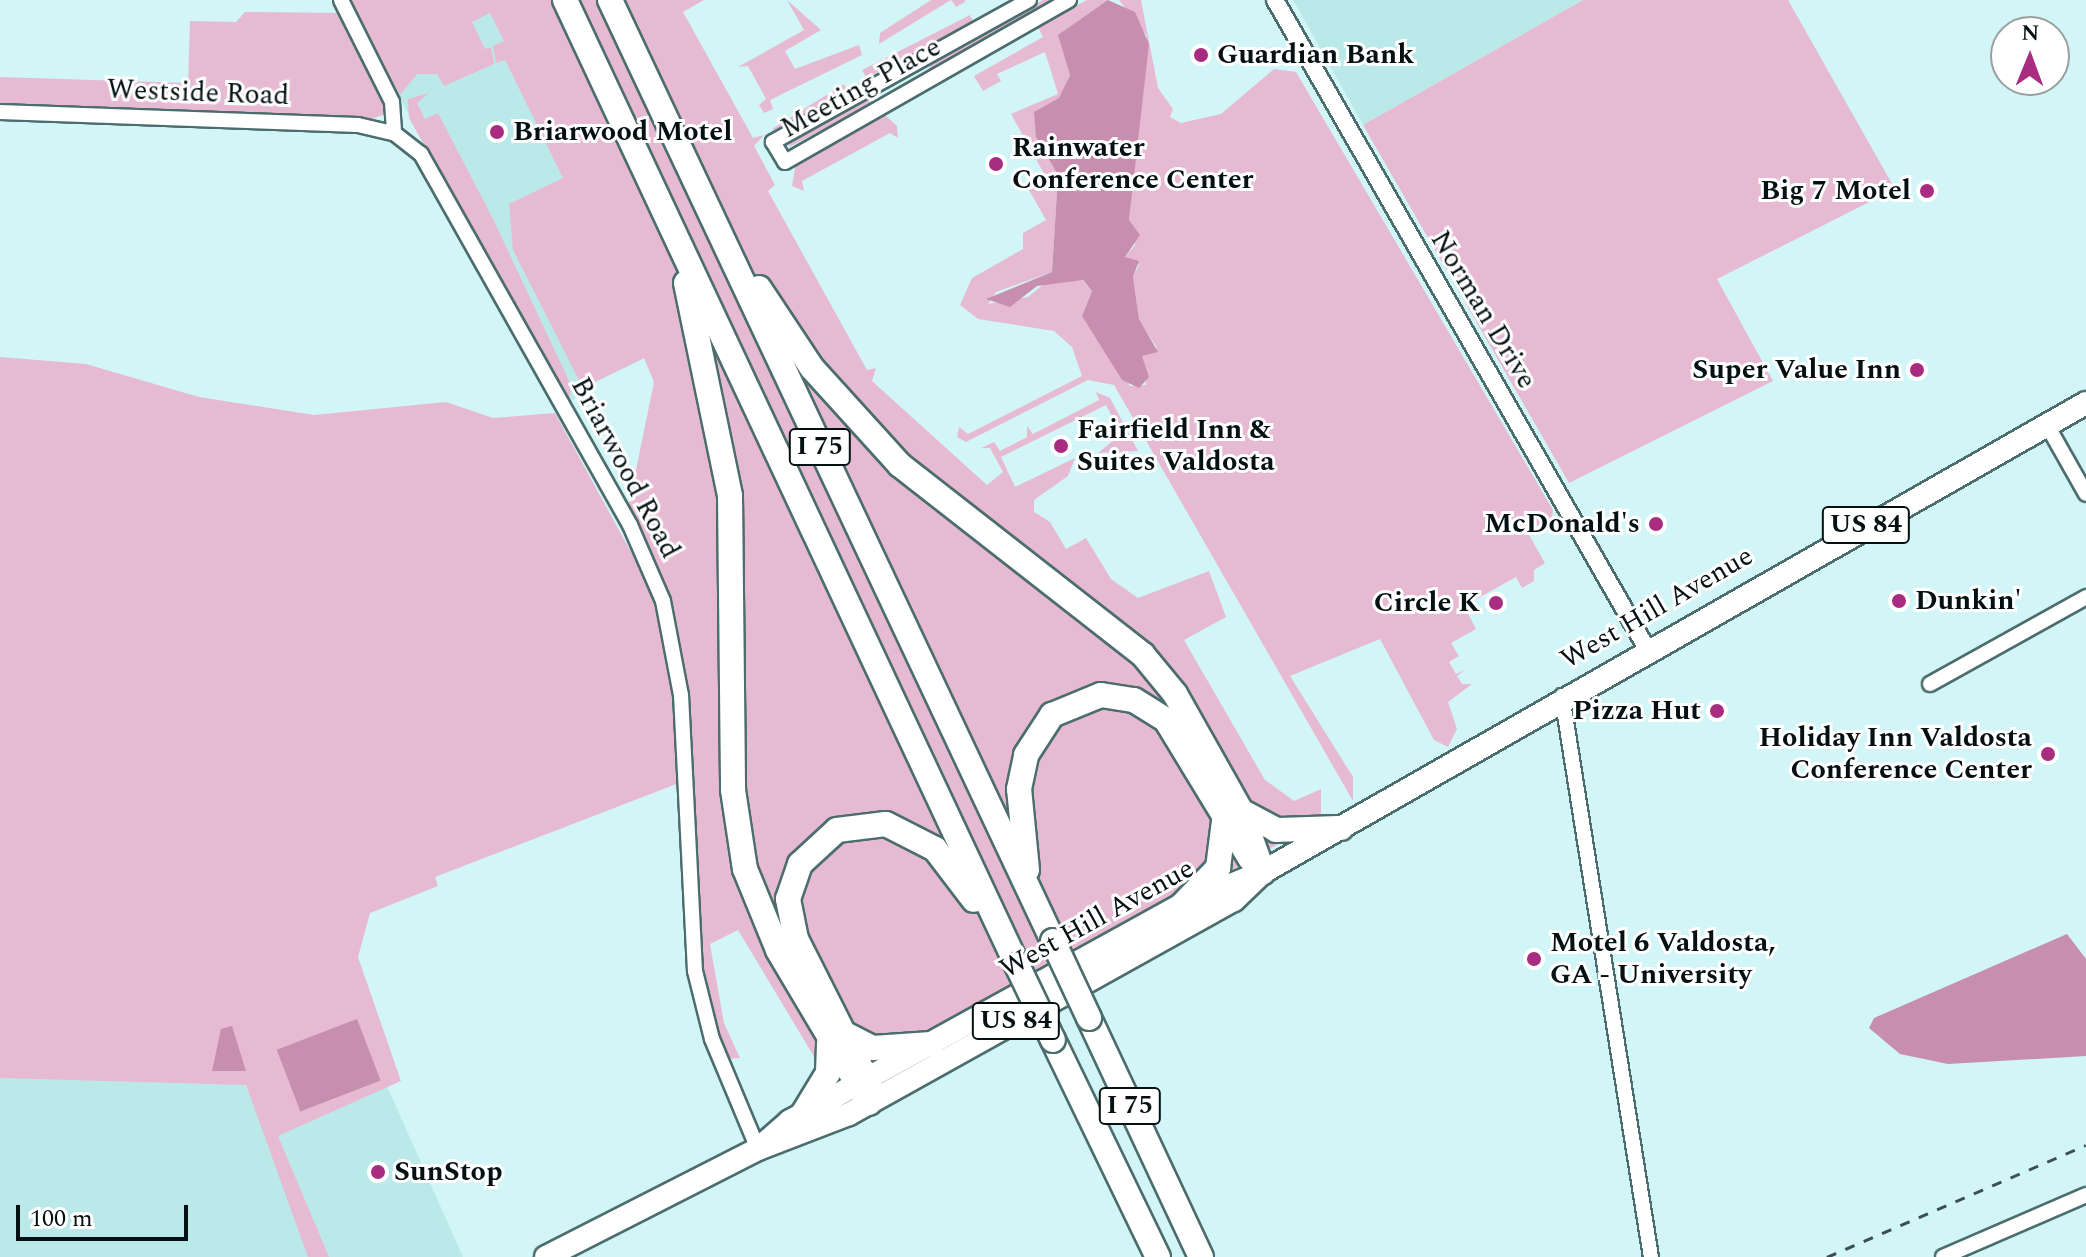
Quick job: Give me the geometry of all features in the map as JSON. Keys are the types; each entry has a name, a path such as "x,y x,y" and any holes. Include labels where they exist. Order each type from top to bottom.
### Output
{"highway":[{"name":"I 75","path":"565,0 1017,965 1158,1257"},
{"name":"I 75","path":"610,0 1201,1257"},
{"path":"701,193 793,341 850,415 953,510 1128,639 1175,694 1232,815 1263,872"},
{"path":"673,229 730,496 738,837 759,910 837,1036 865,1089"},
{"name":"West Hill Avenue","path":"758,1149 807,1136 865,1089 931,1044 1182,905 1263,872 1646,647 2086,403"},
{"path":"1030,894 1021,774 1041,727 1077,701 1123,697 1157,713 1232,815 1276,830 1341,828"},
{"path":"1182,905 1218,868 1232,815"},
{"path":"803,1114 828,1073 837,1036 788,910 800,864 837,830 873,822 921,838 954,871 1017,965"},
{"name":"West Hill Avenue","path":"546,1257 758,1149 803,1114 865,1089 1234,900 1263,872"},
{"path":"837,1036 873,1048 931,1044"}],"street":[{"path":"341,0 392,102 394,133"},
{"name":"Meeting Place","path":"1029,0 773,142 785,162 1069,0"},
{"name":"Norman Drive","path":"1275,0 1646,647"},
{"name":"Westside Road","path":"0,112 358,125 394,133"},
{"name":"Briarwood Road","path":"394,133 421,154 630,525 659,589 681,695 695,971 712,1039 758,1149"},
{"path":"2047,425 2086,494"},
{"path":"1930,684 2086,597"},
{"path":"1562,696 1651,1257"},
{"path":"1943,1257 2086,1195"}],"shaded area":[{"path":"347,0 704,0 683,12 753,138 764,135 754,146 775,185 768,191 867,370 876,368 872,381 987,485 1003,472 990,448 981,448 994,442 1000,451 1027,437 1027,426 1033,434 1099,400 1096,392 1110,398 1138,451 1098,453 1121,434 1106,405 1001,457 1015,487 1075,458 1068,476 1034,500 1034,512 1050,522 1066,549 1086,538 1111,579 1138,598 1209,571 1226,617 1184,640 1265,780 1294,801 1321,789 1321,813 1289,838 834,1090 738,930 710,944 724,1023 740,1058 727,1059 702,987 680,642 628,509 654,382 644,358 583,388 513,250 509,204 563,178 505,60 496,63 493,46 504,41 490,13 472,22 485,49 491,47 494,64 444,86 437,74 417,74 400,95"},
{"path":"486,0 645,358 583,388 569,405 383,68"},
{"path":"787,0 821,30 785,51 795,69 859,45 862,55 770,100 773,109 764,113 759,105 766,99 748,66 738,67 804,30"},
{"path":"931,0 951,0 879,44 880,33"},
{"path":"951,0 965,0 965,2 956,7"},
{"path":"1043,0 1058,0 926,71 939,58"},
{"path":"1087,0 1109,0 1059,35 1070,74 1060,98 1038,120 1036,136 1058,175 1052,272 996,292 988,304 1028,297 1044,284 1082,280 1092,291 1082,316 1130,386 1146,385 1142,356 1157,348 1139,320 1133,277 1139,265 1125,257 1135,245 1129,220 1147,36 1119,0 1141,0 1158,88 1173,109 1170,117 1181,123 1221,114 1274,69 1296,72 1553,510 1552,522 1525,528 1545,563 1534,570 1534,581 1522,588 1516,577 1464,606 1476,629 1451,643 1459,656 1449,662 1456,674 1465,670 1457,676 1462,684 1472,684 1448,702 1457,729 1448,747 1434,740 1380,639 1290,676 1353,777 1353,801 1114,385 1088,380 966,442 957,437 959,427 968,434 1082,376 1072,347 1054,331 978,319 960,305 972,278 1023,249 1023,233 1046,220 1029,190 1047,179 1011,114 1058,94 1045,52 997,74 1001,81 983,91 974,76 1043,37 1038,27"},
{"path":"1108,0 1135,12 1149,44 1129,220 1140,235 1125,257 1139,261 1133,277 1139,319 1158,352 1142,356 1149,377 1139,388 1122,380 1082,316 1092,291 1083,280 1037,286 1010,307 986,299 1052,272 1058,175 1036,137 1034,112 1059,98 1070,75 1058,35"},
{"path":"1293,0 1583,0 1363,125"},
{"path":"1583,0 1788,0 1895,189 1717,279 1773,381 1569,483 1363,125"},
{"path":"245,12 341,13 385,100 385,114 372,119 0,107 0,77 188,83 190,21 236,22"},
{"path":"970,15 974,23 866,78 862,70"},
{"path":"844,84 849,94 779,132 772,129"},
{"path":"429,93 417,103 425,119 438,113 493,219 571,385 569,405 409,118 408,99"},
{"path":"867,97 871,105 789,147 789,141"},
{"path":"884,114 897,126 898,138 890,133 802,181 804,191 792,186 796,162"},
{"path":"0,357 86,364 199,397 314,415 446,402 493,418 555,413 655,596 673,680 679,783 435,877 438,886 370,913 358,957 401,1081 278,1136 329,1257 308,1257 246,1085 0,1078"},
{"path":"2067,934 2086,959 2086,1056 1948,1064 1900,1054 1869,1028 1874,1018"},
{"path":"209,1001 277,1135 387,1086 463,1257 0,1257 0,1066"},
{"path":"357,1019 381,1081 300,1111 277,1050"},
{"path":"232,1026 246,1071 212,1071 221,1029"}],"railway":[{"path":"1827,1257 2086,1145"}],"place":[{"name":"Guardian Bank","path":"1201,55"},
{"name":"Briarwood Motel","path":"497,132"},
{"name":"Rainwater Conference Center","path":"996,164"},
{"name":"Big 7 Motel","path":"1927,191"},
{"name":"Super Value Inn","path":"1917,370"},
{"name":"Fairfield Inn & Suites Valdosta","path":"1061,446"},
{"name":"McDonald's","path":"1656,524"},
{"name":"Dunkin'","path":"1899,601"},
{"name":"Circle K","path":"1496,603"},
{"name":"Pizza Hut","path":"1717,711"},
{"name":"Holiday Inn Valdosta Conference Center","path":"2048,754"},
{"name":"Motel 6 Valdosta, GA - University","path":"1534,959"},
{"name":"SunStop","path":"378,1172"}]}
